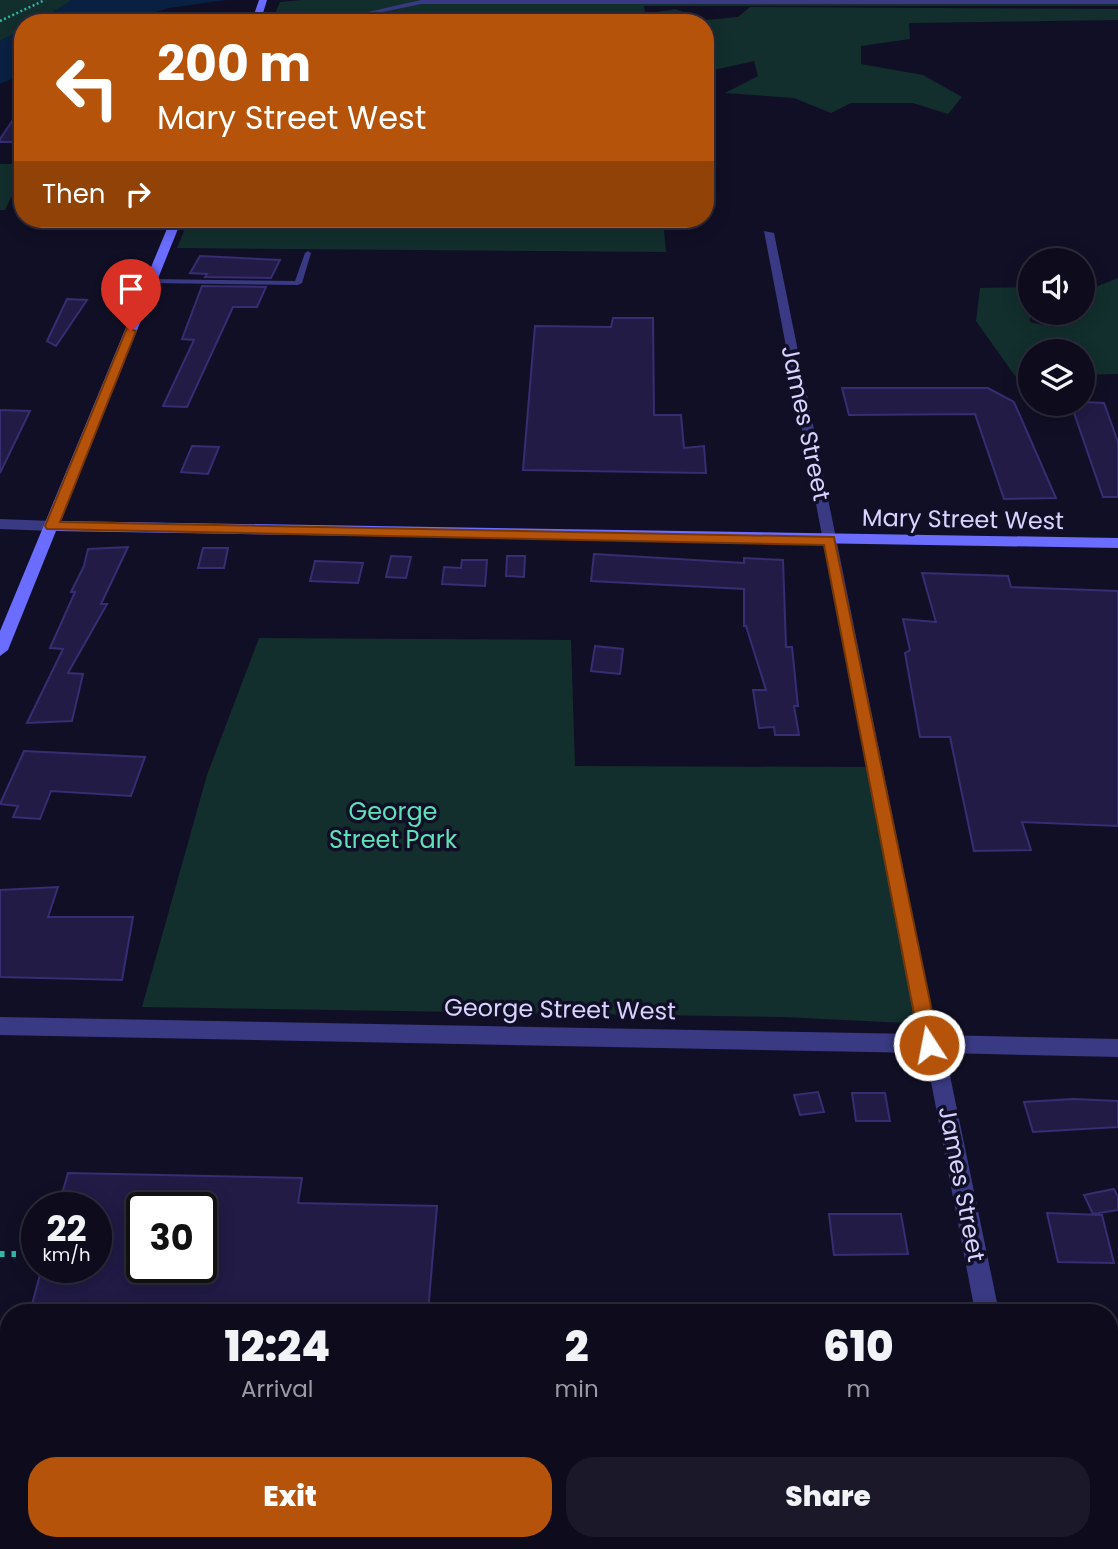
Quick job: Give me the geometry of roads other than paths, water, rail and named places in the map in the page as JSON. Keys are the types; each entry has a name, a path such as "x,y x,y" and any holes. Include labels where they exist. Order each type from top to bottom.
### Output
{"street":[{"path":"0,650 172,228"},
{"name":"James Street","path":"768,233 929,1045 938,1066 985,1304"},
{"path":"0,524 52,526"},
{"name":"Mary Street West","path":"52,526 1118,543"},
{"name":"George Street West","path":"0,1026 518,1034 1118,1048"}],"lane":[{"path":"364,14 421,2 1118,2"},
{"path":"151,281 298,283 308,253"}],"water":[{"path":"72,0 226,0 169,8 149,14 50,14"},
{"path":"14,34 14,78 0,84 0,41"}],"park label":[{"name":"George Street Park","path":"393,825"}]}
